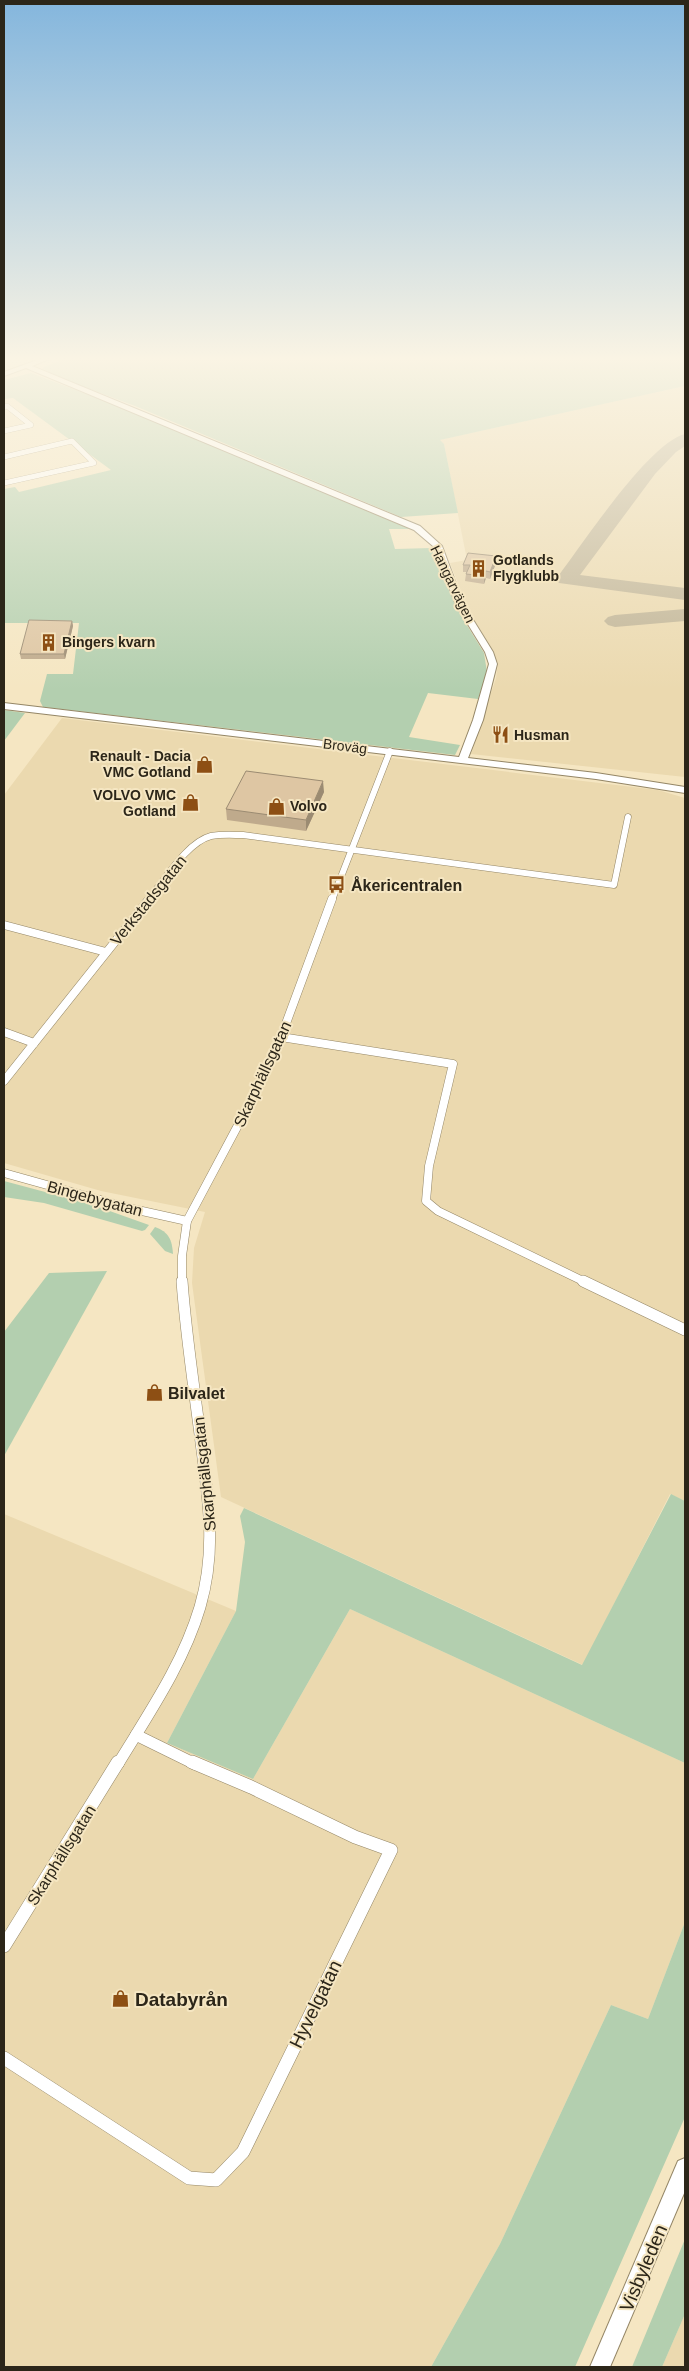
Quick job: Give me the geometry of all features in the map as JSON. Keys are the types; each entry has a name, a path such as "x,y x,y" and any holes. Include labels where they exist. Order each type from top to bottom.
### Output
{"street":[{"path":"5,481 66,469"},
{"name":"Hangarvägen","path":"274,469 418,528 438,546 460,606 489,652 493,664 478,720 462,760"},
{"name":"Broväg","path":"4,706 462,760 630,781 685,790"},
{"name":"Skarphällsgatan","path":"4,1946 136,1735 187,1646 207,1582 211,1524 182,1282 182,1256 187,1221 262,1082 390,752"},
{"name":"Verkstadsgatan","path":"4,1081 55,1020 106,952 199,839 214,835 232,834 614,885 628,817"},
{"path":"4,925 106,952"},
{"path":"4,1032 34,1043"},
{"path":"281,1037 454,1064 450,1090 428,1169 426,1200 438,1211 685,1330"},
{"name":"Bingebygatan","path":"4,1173 133,1209 187,1221"},
{"name":"Hyvelgatan","path":"4,2058 189,2178 216,2180 243,2152 391,1850 364,1842 249,1786 159,1749 136,1735"},
{"name":"Visbyleden","path":"600,2367 685,2168"}],"shaded area":[{"path":"449,469 685,469 685,777 471,754 496,678 498,663 468,609 450,563 467,560"},
{"path":"62,718 658,790 685,798 685,1501 670,1494 583,1665 221,1497 192,1283 194,1248 205,1212 101,1191 4,1163 4,795"},
{"path":"4,1514 236,1611 167,1743 253,1779 350,1609 685,1763 685,1922 648,2019 611,2005 500,2244 431,2367 4,2367"},
{"path":"685,2314 685,2367 662,2367"}],"green space":[{"path":"109,469 266,469 410,529 389,529 395,549 431,548 457,609 484,653 487,672 478,699 428,693 409,737 460,745 455,755 43,707 40,701 47,674 73,674 79,623 4,623 4,489 15,487 19,492 111,470"},
{"path":"285,469 449,469 458,513 401,517"},
{"path":"4,710 25,713 4,741"},
{"path":"4,1181 90,1204 149,1225 142,1231 44,1203 4,1197"},
{"path":"155,1227 164,1231 169,1237 173,1254 165,1251 150,1234"},
{"path":"107,1271 4,1456 4,1332 49,1273"},
{"path":"671,1494 685,1501 685,1763 350,1609 253,1779 167,1743 236,1611 245,1542 240,1516 244,1508 582,1665"},
{"path":"685,1922 685,2117 575,2367 431,2367 500,2244 611,2005 648,2019"},
{"path":"685,2239 685,2314 662,2367 632,2367"}],"building":[{"path":"468,553 496,556 490,572 486,571 484,576 466,574 470,565 463,565"},
{"name":"Bingers kvarn","path":"29,620 72,621 64,654 20,654"},
{"name":"Volvo","path":"246,771 323,781 306,820 226,809"}],"taxiway":[{"path":"649,469 566,579 685,594"},
{"path":"615,621 685,615"}],"place":[{"name":"Gotlands Flygklubb","path":"479,568"},
{"name":"Bingers kvarn","path":"48,642"},
{"name":"Husman","path":"500,735"},
{"name":"Renault - Dacia VMC Gotland","path":"205,764"},
{"name":"VOLVO VMC Gotland","path":"190,803"},
{"name":"Volvo","path":"276,806"},
{"name":"Åkericentralen","path":"337,885"},
{"name":"Bilvalet","path":"154,1393"},
{"name":"Databyrån","path":"121,1999"}]}
